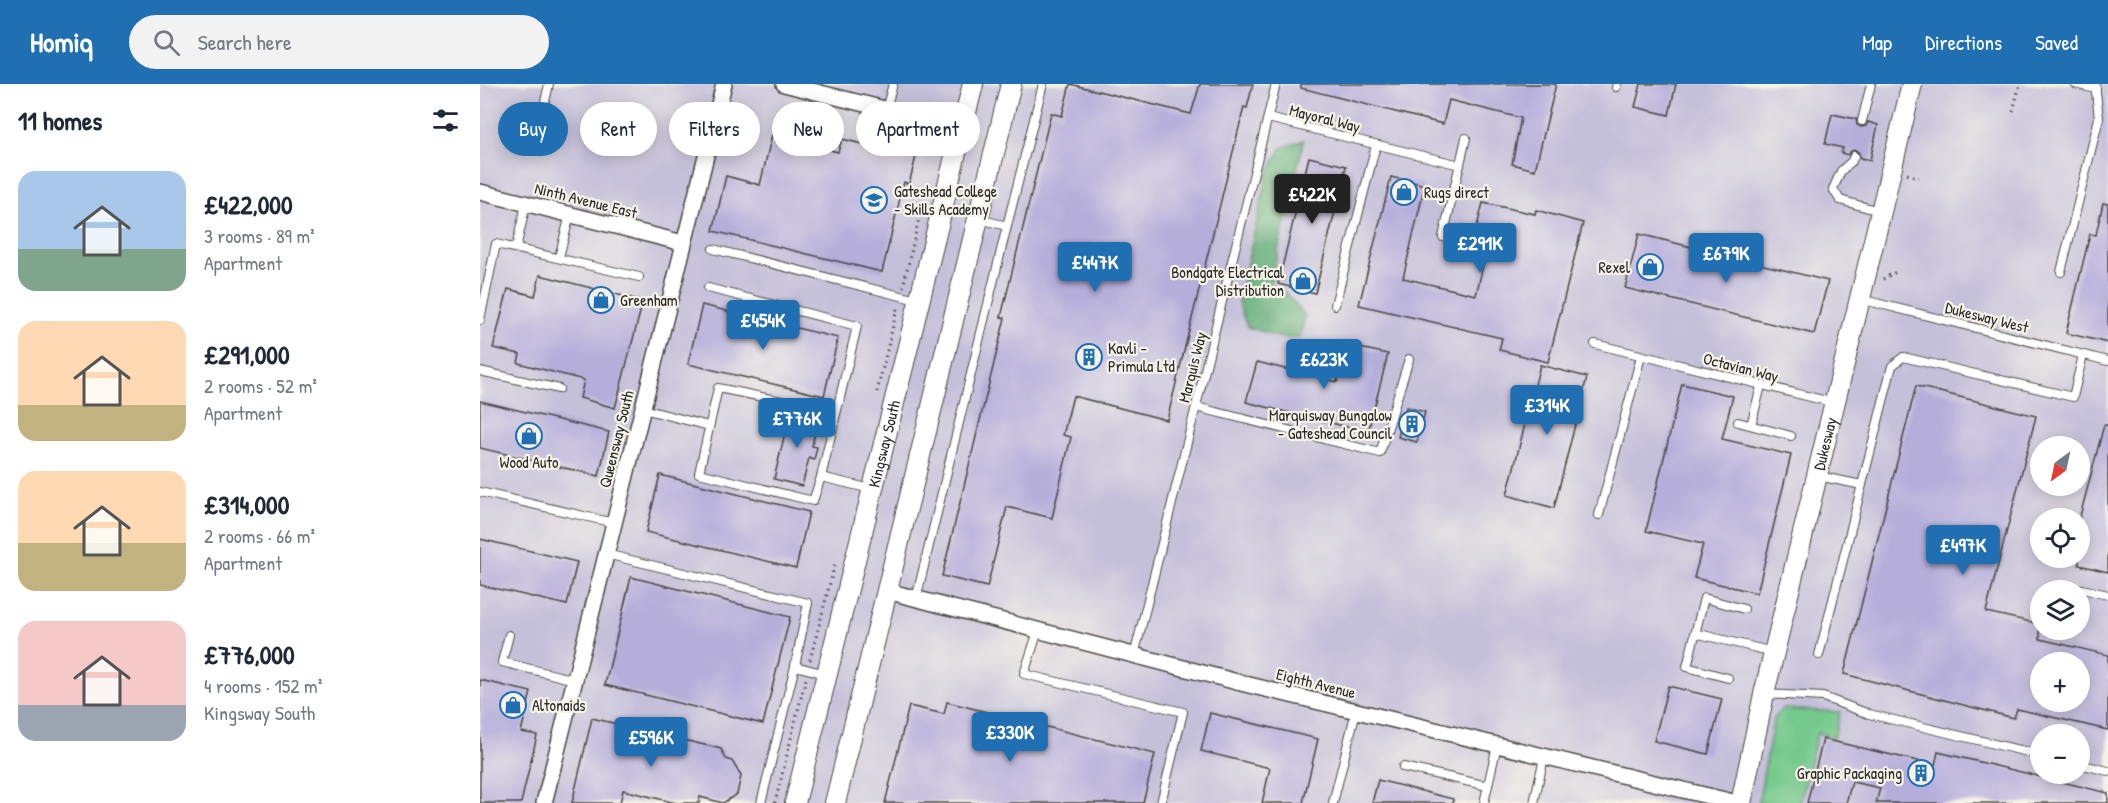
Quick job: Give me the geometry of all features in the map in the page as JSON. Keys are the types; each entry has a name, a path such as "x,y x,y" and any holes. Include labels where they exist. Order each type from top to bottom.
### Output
{"street":[{"name":"Queensway South","path":"719,102 724,84"},
{"path":"784,84 825,89 865,102"},
{"name":"Kingsway South","path":"968,102 972,84"},
{"path":"835,803 1011,84"},
{"name":"Dukesway","path":"1739,803 1912,84"},
{"name":"Queensway South","path":"544,803 704,156"},
{"name":"Kingsway South","path":"795,803 954,156"},
{"name":"Ninth Avenue East","path":"480,192 683,243"},
{"name":"Eighth Avenue","path":"887,591 1134,656 1739,803"}],"lane":[{"path":"545,102 549,84"},
{"path":"888,102 893,84"},
{"path":"916,599 1006,226 1043,84"},
{"name":"Marquis Way","path":"1134,656 1276,84"},
{"path":"1862,121 1871,84"},
{"path":"2061,272 2098,118 2096,87 2075,84"},
{"name":"Mayoral Way","path":"1268,118 1460,165"},
{"path":"1443,237 1466,138"},
{"name":"Mayoral Way","path":"1335,305 1376,145"},
{"path":"1854,156 1841,171 1833,189 1840,200 1881,212"},
{"path":"516,248 526,204"},
{"path":"559,258 570,215"},
{"path":"978,219 1006,226"},
{"path":"480,321 496,244 639,277"},
{"path":"713,249 919,300"},
{"path":"708,288 857,326 821,477 813,501 699,473 718,388 836,412"},
{"name":"Dukesway West","path":"1860,299 2108,361"},
{"name":"Octavian Way","path":"1595,344 1835,403"},
{"path":"1819,655 1892,366 1903,357 2073,397 2084,355"},
{"path":"1599,515 1641,356"},
{"path":"1196,407 1380,453 1409,359"},
{"path":"480,371 559,388"},
{"path":"1751,425 1761,386"},
{"path":"643,409 709,426"},
{"path":"1738,422 1791,436"},
{"path":"1816,476 1862,485"},
{"path":"821,477 872,490"},
{"path":"480,492 614,523"},
{"path":"606,554 808,603 762,803"},
{"path":"2090,591 2108,595"},
{"path":"1728,678 1687,667 1704,598 1744,609"},
{"path":"1038,631 1024,674 1183,712 1161,803"},
{"path":"1695,633 1774,652"},
{"path":"509,635 502,662 575,680"},
{"path":"795,666 827,675"},
{"path":"1764,694 1823,697 1869,714 2030,753"},
{"path":"1333,803 1356,711"},
{"path":"1484,803 1497,745"},
{"path":"1534,803 1544,757"},
{"path":"1403,767 1488,786"},
{"path":"2090,767 2108,771"}],"path":[{"path":"2013,111 2020,84"},
{"path":"1900,172 1919,178"},
{"path":"1879,281 1896,272"}],"shaded area":[{"path":"480,84 2108,84 2108,803 480,803"}],"green space":[{"path":"1304,140 1270,285 1284,291 1305,316 1300,338 1282,338 1247,327 1238,302 1268,173 1281,148"},
{"path":"1782,709 1840,712 1834,737 1817,733 1800,803 1758,803 1774,719"}],"building":[{"name":"Kavli - Primula Ltd","path":"1070,84 1191,114 1200,84 1253,84 1247,108 1244,107 1167,420 1073,396 1063,435 1071,437 1052,518 1007,507 987,587 942,576 1005,318 1001,317 1051,113 1062,116"},
{"path":"1301,84 1556,84 1535,170 1512,164 1521,118 1449,100 1443,124 1301,88"},
{"path":"1641,84 1676,84 1669,115 1635,107"},
{"path":"1832,114 1856,119 1857,125 1861,127 1866,126 1868,122 1878,125 1870,160 1860,158 1856,150 1851,151 1848,155 1841,153 1843,148 1825,144"},
{"path":"772,135 772,156 844,156 844,140 856,142 856,156 916,156 909,184 904,182 882,272 713,231 726,176 760,185"},
{"path":"1309,157 1346,166 1315,293 1278,284"},
{"path":"1391,177 1425,185 1403,278 1476,295 1489,241 1474,238 1483,203 1535,214 1536,210 1583,223 1548,362 1499,350 1502,338 1359,305"},
{"path":"2103,203 2108,204 2108,343 2066,333 2090,234 2096,235"},
{"path":"1639,234 1828,281 1814,334 1625,288"},
{"path":"540,275 643,301 615,408 580,398 584,380 518,363 520,354 493,348 508,289 535,296"},
{"path":"702,305 838,338 824,396 688,364"},
{"path":"1346,345 1388,354 1368,432 1246,402 1257,362 1337,382"},
{"path":"1540,365 1587,377 1554,508 1507,495"},
{"path":"1682,384 1733,396 1722,439 1791,455 1757,593 1694,578 1703,544 1646,531"},
{"path":"1916,386 2036,416 1986,612 2030,622 2030,640 2044,640 2108,655 2108,730 2090,724 2082,724 2030,712 2017,709 2014,718 1844,674"},
{"path":"480,401 609,432 599,476 480,448"},
{"name":"Marquisway Bungalow - Gateshead Council","path":"1406,407 1425,412 1417,442 1398,437"},
{"path":"790,412 818,419 812,446 817,447 814,460 809,458 802,486 774,479"},
{"path":"2104,425 2108,425 2108,572 2090,568 2090,508 2082,508 2085,496 2090,496 2090,478"},
{"path":"660,475 809,512 796,568 646,532"},
{"path":"480,539 577,562 567,605 480,585"},
{"path":"631,577 790,617 763,724 605,685"},
{"path":"480,680 531,692 521,732 537,735 521,803 480,803"},
{"path":"1668,686 1722,699 1708,754 1654,741"},
{"path":"947,702 1155,754 1143,803 885,803 909,706 944,714"},
{"path":"1210,713 1318,739 1303,803 1262,803 1270,768 1201,751"},
{"path":"592,718 721,749 726,759 732,761 741,776 737,794 723,803 700,797 699,803 676,803 623,790 620,803 572,803"},
{"name":"Graphic Packaging","path":"1823,739 1935,765 1938,752 2030,774 2030,784 2071,784 2108,793 2108,803 1876,803 1880,788 1852,782 1846,803 1807,803"},
{"path":"1378,780 1453,799 1453,803 1372,803"}],"place":[{"name":"Rugs direct","path":"1404,192"},
{"name":"Gateshead College - Skills Academy","path":"874,200"},
{"name":"Rexel","path":"1650,267"},
{"name":"Bondgate Electrical Distribution","path":"1303,281"},
{"name":"Greenham","path":"601,300"},
{"name":"Kavli - Primula Ltd","path":"1089,357"},
{"name":"Marquisway Bungalow - Gateshead Council","path":"1412,424"},
{"name":"Wood Auto","path":"529,436"},
{"name":"Altonaids","path":"513,705"},
{"name":"Graphic Packaging","path":"1921,773"}]}
